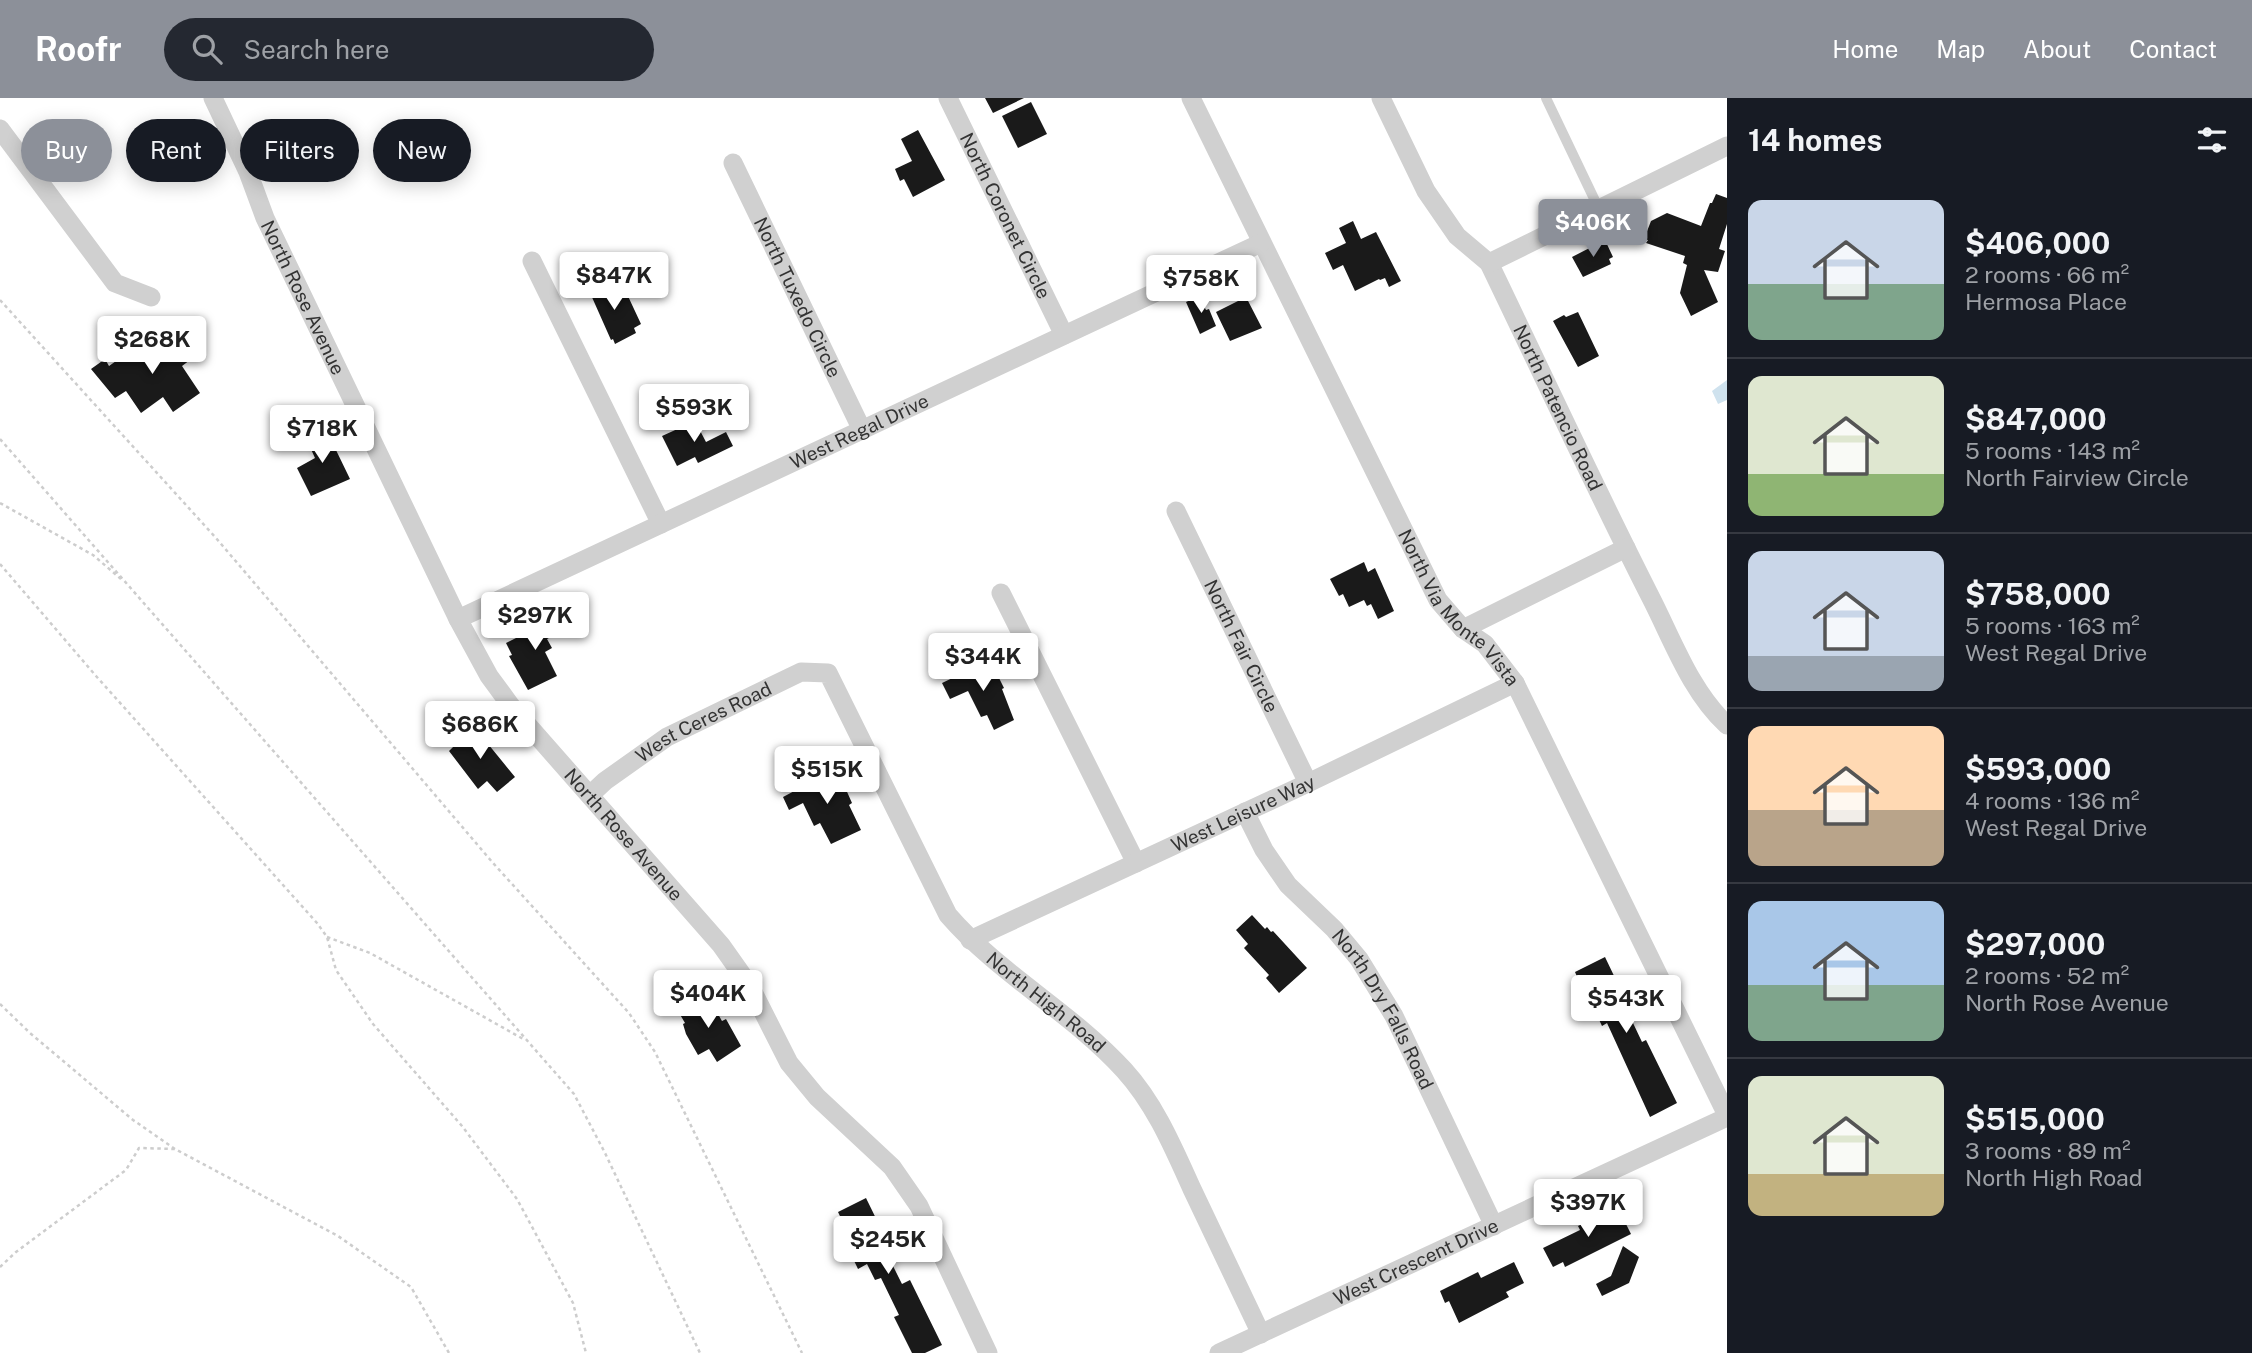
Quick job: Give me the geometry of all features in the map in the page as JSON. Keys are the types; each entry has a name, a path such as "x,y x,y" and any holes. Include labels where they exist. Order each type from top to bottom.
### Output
{"street":[{"name":"North Rose Avenue","path":"213,98 248,172 265,218 458,619 489,676 511,706 722,945 750,986 789,1063 817,1097 892,1167 919,1206 988,1353"},
{"name":"North Coronet Circle","path":"948,98 1064,335"},
{"name":"North Via Monte Vista","path":"1191,98 1438,600 1463,629 1485,644 1515,683 1727,1116"},
{"name":"North Patencio Road","path":"1381,98 1426,191 1457,236 1489,263 1697,689 1727,725"},
{"path":"0,129 115,283 150,297"},
{"path":"1489,263 1727,146"},
{"name":"North Tuxedo Circle","path":"733,163 862,430"},
{"name":"West Regal Drive","path":"458,619 1261,243"},
{"path":"533,261 661,524"},
{"name":"North Fair Circle","path":"1176,511 1308,783"},
{"path":"1463,629 1626,548"},
{"path":"1001,593 1136,863"},
{"name":"West Ceres Road","path":"590,795 667,737 801,671 828,673"},
{"name":"North High Road","path":"828,673 948,915 970,940 1097,1043 1147,1098 1261,1334"},
{"name":"West Leisure Way","path":"970,940 1308,783 1515,683"},
{"name":"North Dry Falls Road","path":"1245,812 1264,850 1288,886 1334,929 1359,959 1394,1016 1494,1226"},
{"name":"West Crescent Drive","path":"1219,1353 1727,1116"}],"lane":[{"path":"1546,98 1599,209"}],"path":[{"path":"0,300 216,538 493,863 629,1013 655,1052 802,1353"},
{"path":"0,439 573,1094 605,1153 700,1353"},
{"path":"0,503 93,555 128,585"},
{"path":"0,564 327,937 336,970 373,1024 462,1126 517,1199 573,1303 586,1353"},
{"path":"327,937 370,953 530,1043"},
{"path":"0,1004 30,1033 134,1120 175,1149 338,1236 411,1287 449,1353"},
{"path":"0,1267 56,1221 126,1170 139,1149 175,1149"}],"water":[{"path":"1727,380 1727,400 1718,404 1712,391"}],"building":[{"path":"985,98 1024,98 993,113"},
{"path":"1031,102 1047,134 1018,148 1002,116"},
{"path":"918,130 945,180 913,197 904,179 900,181 895,169 912,161 901,139"},
{"path":"1716,194 1727,198 1727,224 1719,249 1725,251 1718,272 1704,270 1718,302 1691,316 1680,293 1687,265 1683,263 1685,256 1646,243 1648,240 1644,239 1651,221 1667,213 1701,226"},
{"path":"1353,221 1361,239 1376,232 1401,281 1389,287 1385,278 1379,279 1355,291 1343,265 1333,270 1325,253 1346,243 1339,228"},
{"path":"1605,240 1613,257 1609,259 1611,264 1583,277 1572,257"},
{"path":"604,278 615,300 627,294 641,324 634,328 636,333 615,344 587,286"},
{"path":"1199,296 1206,310 1209,309 1216,326 1200,334 1186,302"},
{"path":"1246,297 1262,328 1230,341 1216,312"},
{"path":"1578,312 1599,356 1578,367 1553,321"},
{"path":"183,334 198,354 182,366 200,393 173,412 163,397 141,413 126,391 115,398 91,369 105,359 109,366 136,347 143,357 155,349 156,352"},
{"path":"695,421 706,442 726,432 733,446 698,463 695,457 677,466 662,436"},
{"path":"322,427 350,479 311,496 297,468 315,458 305,436"},
{"path":"1364,562 1368,572 1375,568 1394,611 1378,619 1371,604 1367,606 1364,600 1349,607 1343,594 1339,596 1330,579"},
{"path":"556,614 564,630 547,639 552,648 545,652 557,676 528,690 509,656 512,655 506,643 522,635 520,631"},
{"path":"990,660 1004,688 1002,689 1014,720 994,730 987,715 981,717 968,691 950,699 942,683"},
{"path":"475,728 515,777 497,792 487,781 478,789 449,751 456,744 452,740 463,731 467,735"},
{"path":"830,772 835,772 842,786 844,785 852,803 849,805 861,830 831,844 820,823 814,826 803,803 789,810 783,797"},
{"path":"1252,915 1265,929 1267,927 1273,931 1307,968 1279,993 1266,978 1269,975 1244,948 1248,944 1236,930"},
{"path":"1605,957 1642,1042 1646,1040 1677,1103 1650,1117 1607,1023 1602,1026 1595,1011 1592,1012 1575,972"},
{"path":"707,995 722,1021 726,1019 741,1046 717,1062 709,1049 698,1055 686,1034 685,1023 678,1011"},
{"path":"866,1198 888,1243 883,1246 902,1284 910,1280 942,1345 925,1353 912,1353 894,1317 899,1315 881,1278 875,1280 867,1264 858,1269 844,1240 850,1237 838,1212"},
{"path":"1614,1209 1619,1220 1623,1218 1631,1234 1565,1267 1563,1262 1553,1267 1543,1248 1580,1230 1578,1226"},
{"path":"1623,1246 1639,1257 1629,1283 1602,1296 1596,1284 1611,1276"},
{"path":"1514,1262 1524,1283 1506,1292 1509,1297 1459,1323 1449,1301 1445,1303 1440,1291 1478,1272 1481,1278"}]}
